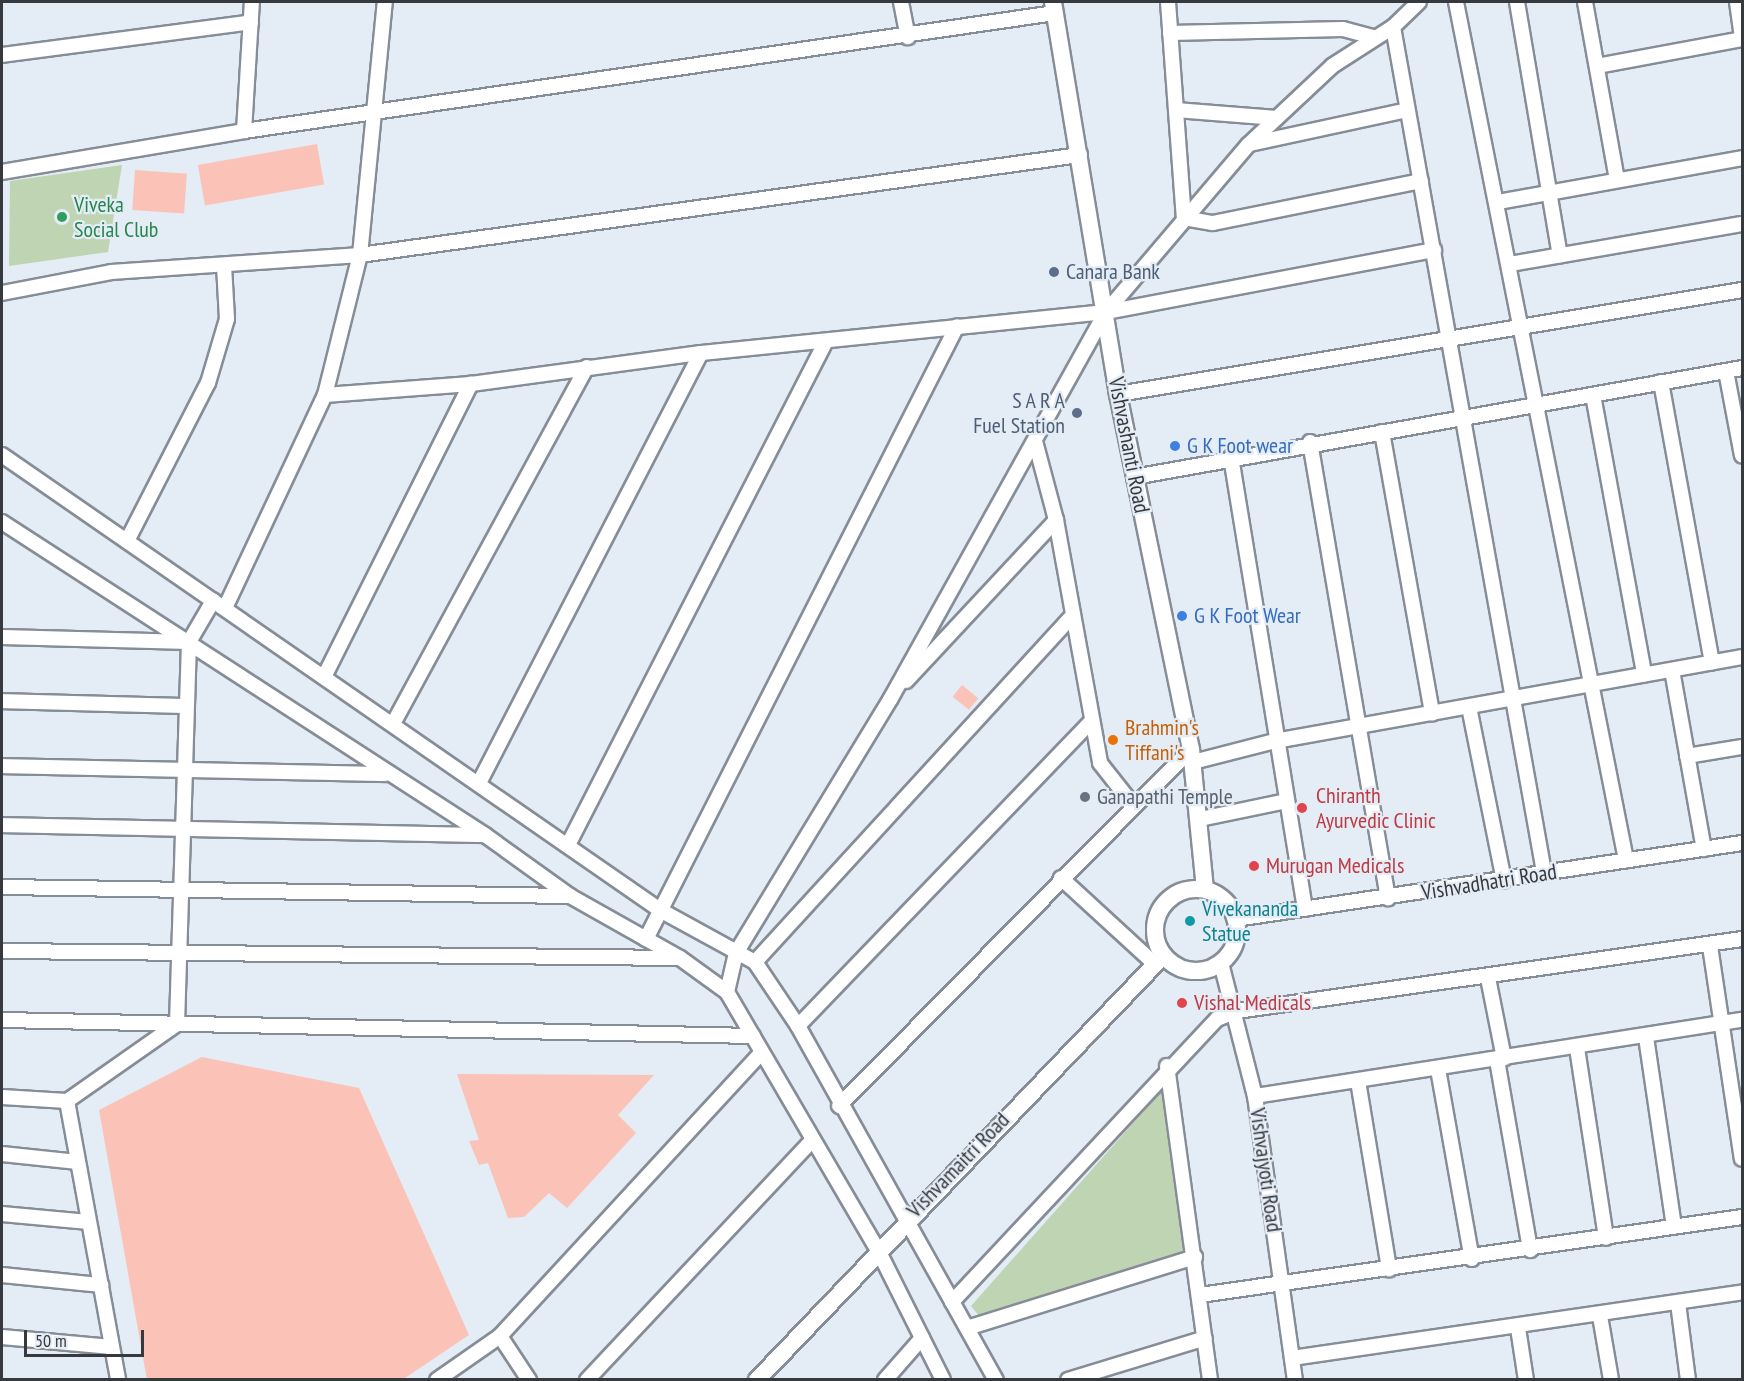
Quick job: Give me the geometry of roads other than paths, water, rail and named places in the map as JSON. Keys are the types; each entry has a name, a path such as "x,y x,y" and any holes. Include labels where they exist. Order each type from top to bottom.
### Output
{"street":[{"path":"244,131 252,2"},
{"path":"226,606 325,395 360,255 385,2"},
{"path":"901,2 908,37"},
{"path":"1168,2 1184,218"},
{"path":"727,992 736,953 891,698 1106,312 1248,145 1372,37 1393,27 1419,2"},
{"path":"1456,2 1498,202 1626,860"},
{"path":"1517,2 1560,255"},
{"path":"1585,2 1617,179"},
{"path":"1597,66 1743,38 1737,2"},
{"path":"2,172 244,131 374,115 908,37 1054,7"},
{"name":"Vishvashanti Road","path":"1054,7 1118,394 1192,755 1205,889"},
{"path":"2,55 251,22"},
{"path":"1393,27 1465,416 1511,697 1544,872"},
{"path":"1170,33 1343,29 1372,37"},
{"path":"1176,110 1277,118"},
{"path":"1248,145 1407,110"},
{"path":"2,293 111,272 360,255 1080,155"},
{"path":"1498,202 1743,158"},
{"path":"1184,218 1213,224 1421,181"},
{"path":"1510,264 1743,224"},
{"path":"325,395 471,384 701,353 1106,312 1434,250"},
{"path":"127,541 208,383 227,319 224,265"},
{"path":"1118,394 1743,290"},
{"path":"646,939 957,326"},
{"path":"568,845 826,341"},
{"path":"479,783 701,353"},
{"path":"394,722 587,367"},
{"path":"1134,477 1310,442 1382,432 1743,368"},
{"path":"1726,371 1743,456"},
{"path":"1661,382 1712,662"},
{"path":"325,675 471,384"},
{"path":"1593,394 1644,674"},
{"path":"1382,432 1432,714"},
{"path":"1035,441 1056,520 1071,617 1100,763 1133,804"},
{"path":"1310,442 1388,898"},
{"path":"2,455 394,722 660,910 755,962 798,1026 839,1106 996,1380"},
{"path":"1231,457 1275,741 1305,909"},
{"path":"891,698 1056,520"},
{"path":"2,522 189,642 387,774 486,835 570,896 680,958 727,992 878,1250 943,1380"},
{"path":"177,1024 189,642 213,600"},
{"path":"755,962 1071,617"},
{"path":"2,637 189,642"},
{"path":"839,1106 1133,804 1192,755 1743,657"},
{"path":"1672,670 1704,849"},
{"path":"2,701 186,706"},
{"path":"1469,706 1504,880"},
{"path":"798,1026 1092,722"},
{"path":"1687,756 1743,747"},
{"path":"2,766 387,774"},
{"path":"1200,819 1287,801"},
{"path":"2,825 486,835"},
{"name":"Vishvadhatri Road","path":"1236,919 1743,843"},
{"path":"1061,878 1159,959 1196,971 1221,963 1237,941 1236,919 1228,903 1205,889 1178,893 1159,912 1155,939 1159,959"},
{"path":"2,887 570,896"},
{"path":"952,1302 1167,1066 1217,1019 1237,1011 1488,978 1710,946 1743,939"},
{"path":"1710,946 1743,1159"},
{"path":"2,951 680,958"},
{"name":"Vishvamaitri Road","path":"757,1380 904,1220 1159,959"},
{"name":"Vishvajyoti Road","path":"1221,963 1237,1011 1255,1096 1295,1380"},
{"path":"1488,978 1530,1250"},
{"path":"2,1020 753,1036"},
{"path":"1255,1096 1646,1037 1743,1020"},
{"path":"2,1097 67,1101 177,1024"},
{"path":"1646,1037 1674,1227"},
{"path":"1577,1047 1606,1238"},
{"path":"437,1380 500,1336 762,1052"},
{"path":"1167,1066 1196,1257 1210,1380"},
{"path":"1438,1069 1472,1259"},
{"path":"1358,1081 1389,1269"},
{"path":"67,1101 118,1380"},
{"path":"587,1380 813,1139"},
{"path":"2,1154 78,1162"},
{"path":"2,1214 89,1222"},
{"path":"1200,1296 1282,1283 1472,1259 1743,1217"},
{"path":"967,1328 1196,1257"},
{"path":"2,1275 101,1285"},
{"path":"1292,1358 1518,1328 1743,1292"},
{"path":"1678,1303 1688,1380"},
{"path":"1600,1316 1611,1380"},
{"path":"1518,1328 1526,1380"},
{"path":"500,1336 529,1380"},
{"path":"2,1337 112,1347"},
{"path":"885,1380 922,1338"},
{"path":"1068,1380 1205,1338"}],"place":[{"name":"Viveka Social Club","path":"62,217"},
{"name":"Canara Bank","path":"1054,272"},
{"name":"S A R A Fuel Station","path":"1077,413"},
{"name":"G K Foot wear","path":"1175,446"},
{"name":"G K Foot Wear","path":"1182,616"},
{"name":"Brahmin's Tiffani's","path":"1113,740"},
{"name":"Ganapathi Temple","path":"1085,797"},
{"name":"Chiranth Ayurvedic Clinic","path":"1302,808"},
{"name":"Murugan Medicals","path":"1254,866"},
{"name":"Vivekananda Statue","path":"1190,921"},
{"name":"Vishal Medicals","path":"1182,1003"}]}
